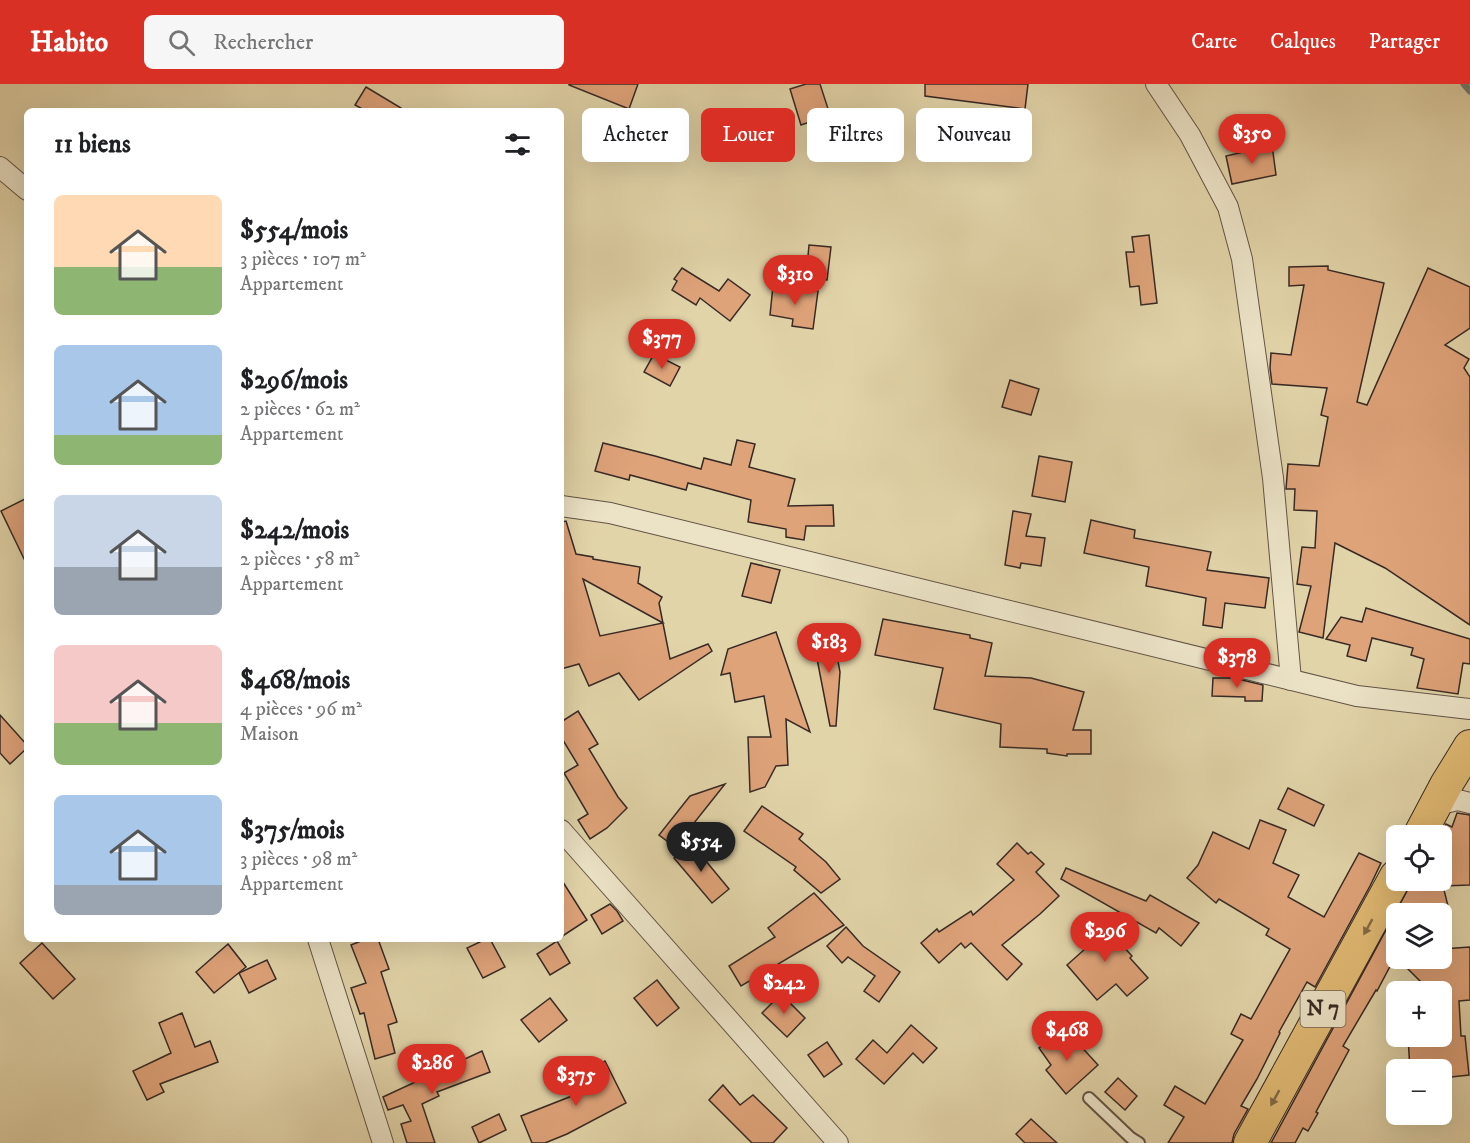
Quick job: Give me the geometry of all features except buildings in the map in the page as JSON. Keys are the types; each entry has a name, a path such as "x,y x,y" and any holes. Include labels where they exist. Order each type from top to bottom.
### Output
{"main road":[{"path":"1425,825 1470,746"},
{"name":"N 7","path":"1250,1143 1388,891"}],"street":[{"path":"1156,84 1190,135 1228,207 1242,259 1273,478 1291,680"},
{"path":"0,167 24,187"},
{"path":"564,506 610,513 1357,696 1470,709"},
{"path":"1436,805 1458,800 1470,803"},
{"path":"564,833 838,1143"},
{"path":"319,942 383,1143"}],"lane":[{"path":"1089,1098 1139,1143"}],"waterway":[{"path":"1464,84 1470,91"}]}
